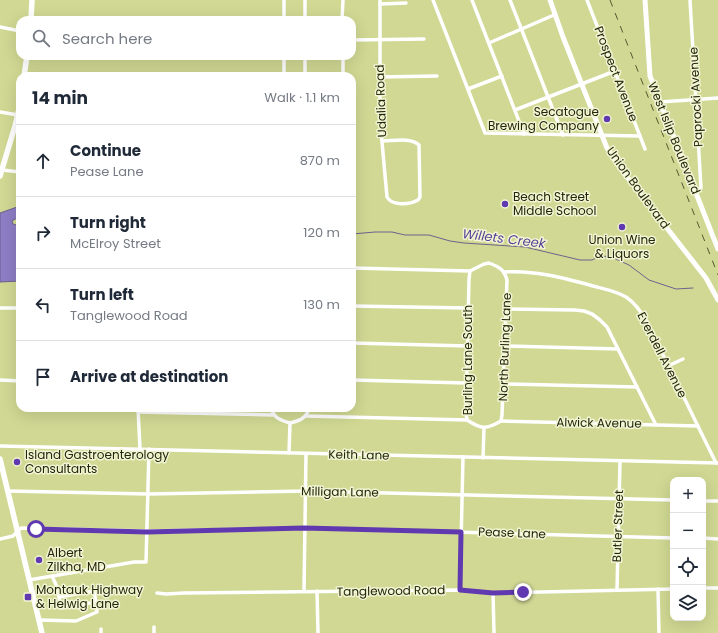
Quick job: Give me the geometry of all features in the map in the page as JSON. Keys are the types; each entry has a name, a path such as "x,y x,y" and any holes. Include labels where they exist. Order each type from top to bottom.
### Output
{"main road":[{"path":"31,16 32,0"},
{"name":"Union Boulevard","path":"550,0 554,15 601,136 611,154 620,168 706,278 718,300"},
{"name":"West Islip Boulevard","path":"645,0 650,76 718,249"},
{"path":"25,72 26,60"},
{"path":"1,173 3,158 16,121"},
{"path":"0,459 42,633"}],"street":[{"path":"284,0 284,16"},
{"path":"305,0 305,16"},
{"path":"342,0 342,16"},
{"path":"433,0 485,133 640,136"},
{"path":"472,0 524,134"},
{"path":"510,0 563,135"},
{"name":"Prospect Avenue","path":"587,0 645,149"},
{"name":"Paprocki Avenue","path":"690,0 701,188 696,190"},
{"path":"380,2 406,3"},
{"name":"Udalia Road","path":"380,2 380,120 387,197 394,203 405,203 418,200 420,197 419,145 416,142 383,141"},
{"path":"489,43 554,15"},
{"path":"0,27 16,30"},
{"path":"356,40 424,39"},
{"path":"284,60 284,72"},
{"path":"304,72 305,60"},
{"path":"343,60 343,72"},
{"path":"515,110 615,71"},
{"path":"379,77 437,76"},
{"path":"468,89 502,76"},
{"path":"660,102 718,98"},
{"path":"0,112 16,115"},
{"path":"1,173 16,172"},
{"path":"356,268 470,271 489,263 495,265 504,272"},
{"name":"Burling Lane South","path":"470,271 466,383 467,420 478,427 484,428 483,458"},
{"name":"North Burling Lane","path":"501,421 503,409 506,309 506,280 504,272"},
{"name":"Everdell Avenue","path":"504,272 538,273 560,277 624,295 636,305 641,312 717,463"},
{"path":"356,306 468,308"},
{"path":"0,308 16,308"},
{"path":"506,309 584,311 600,320 611,335 656,425"},
{"path":"356,343 468,346"},
{"path":"505,346 618,349"},
{"path":"668,366 683,359"},
{"path":"0,380 16,381"},
{"path":"356,380 466,383"},
{"path":"504,384 637,387"},
{"path":"138,412 140,449"},
{"path":"192,412 273,415 290,423 306,416 467,420"},
{"path":"306,416 308,412"},
{"path":"484,428 493,426 501,421"},
{"name":"Alwick Avenue","path":"501,421 698,426"},
{"path":"289,453 290,423"},
{"name":"Keith Lane","path":"0,446 620,462 717,463"},
{"path":"29,580 134,562 146,562 149,450"},
{"path":"304,591 306,454"},
{"path":"460,590 463,457"},
{"name":"Butler Street","path":"617,590 620,462"},
{"name":"Milligan Lane","path":"8,491 148,494 306,491 670,500"},
{"path":"706,501 718,501"},
{"name":"Pease Lane","path":"17,533 21,528 147,532 304,528 670,538"},
{"path":"0,539 13,536 17,533"},
{"path":"706,538 718,538"},
{"path":"52,576 57,587 61,608 96,602"},
{"path":"706,588 718,588"},
{"path":"658,589 659,633"},
{"name":"Tanglewood Road","path":"157,594 460,590 493,593 670,589"},
{"path":"39,620 76,621 97,612 94,591 59,598"},
{"path":"317,591 318,633"},
{"path":"493,593 494,633"},
{"path":"154,627 154,633"}],"shaded area":[{"path":"16,207 16,219 12,221 13,224 16,225 16,281 0,282 0,213"}],"waterway":[{"name":"Willets Creek","path":"356,234 392,232 405,235 429,235 464,243 525,247 580,260 592,260 598,257 609,256 629,265 649,280 676,289 693,288"}],"railway":[{"path":"610,0 718,275"}],"place":[{"name":"Secatogue Brewing Company","path":"607,119"},
{"name":"Beach Street Middle School","path":"505,204"},
{"name":"Union Wine & Liquors","path":"622,227"},
{"name":"Island Gastroenterology Consultants","path":"17,462"},
{"name":"Albert Zilkha, MD","path":"39,560"},
{"name":"Montauk Highway & Helwig Lane","path":"28,597"}],"route":[{"path":"36,529 147,532 304,528 461,532 460,590 493,593 523,592"}]}
